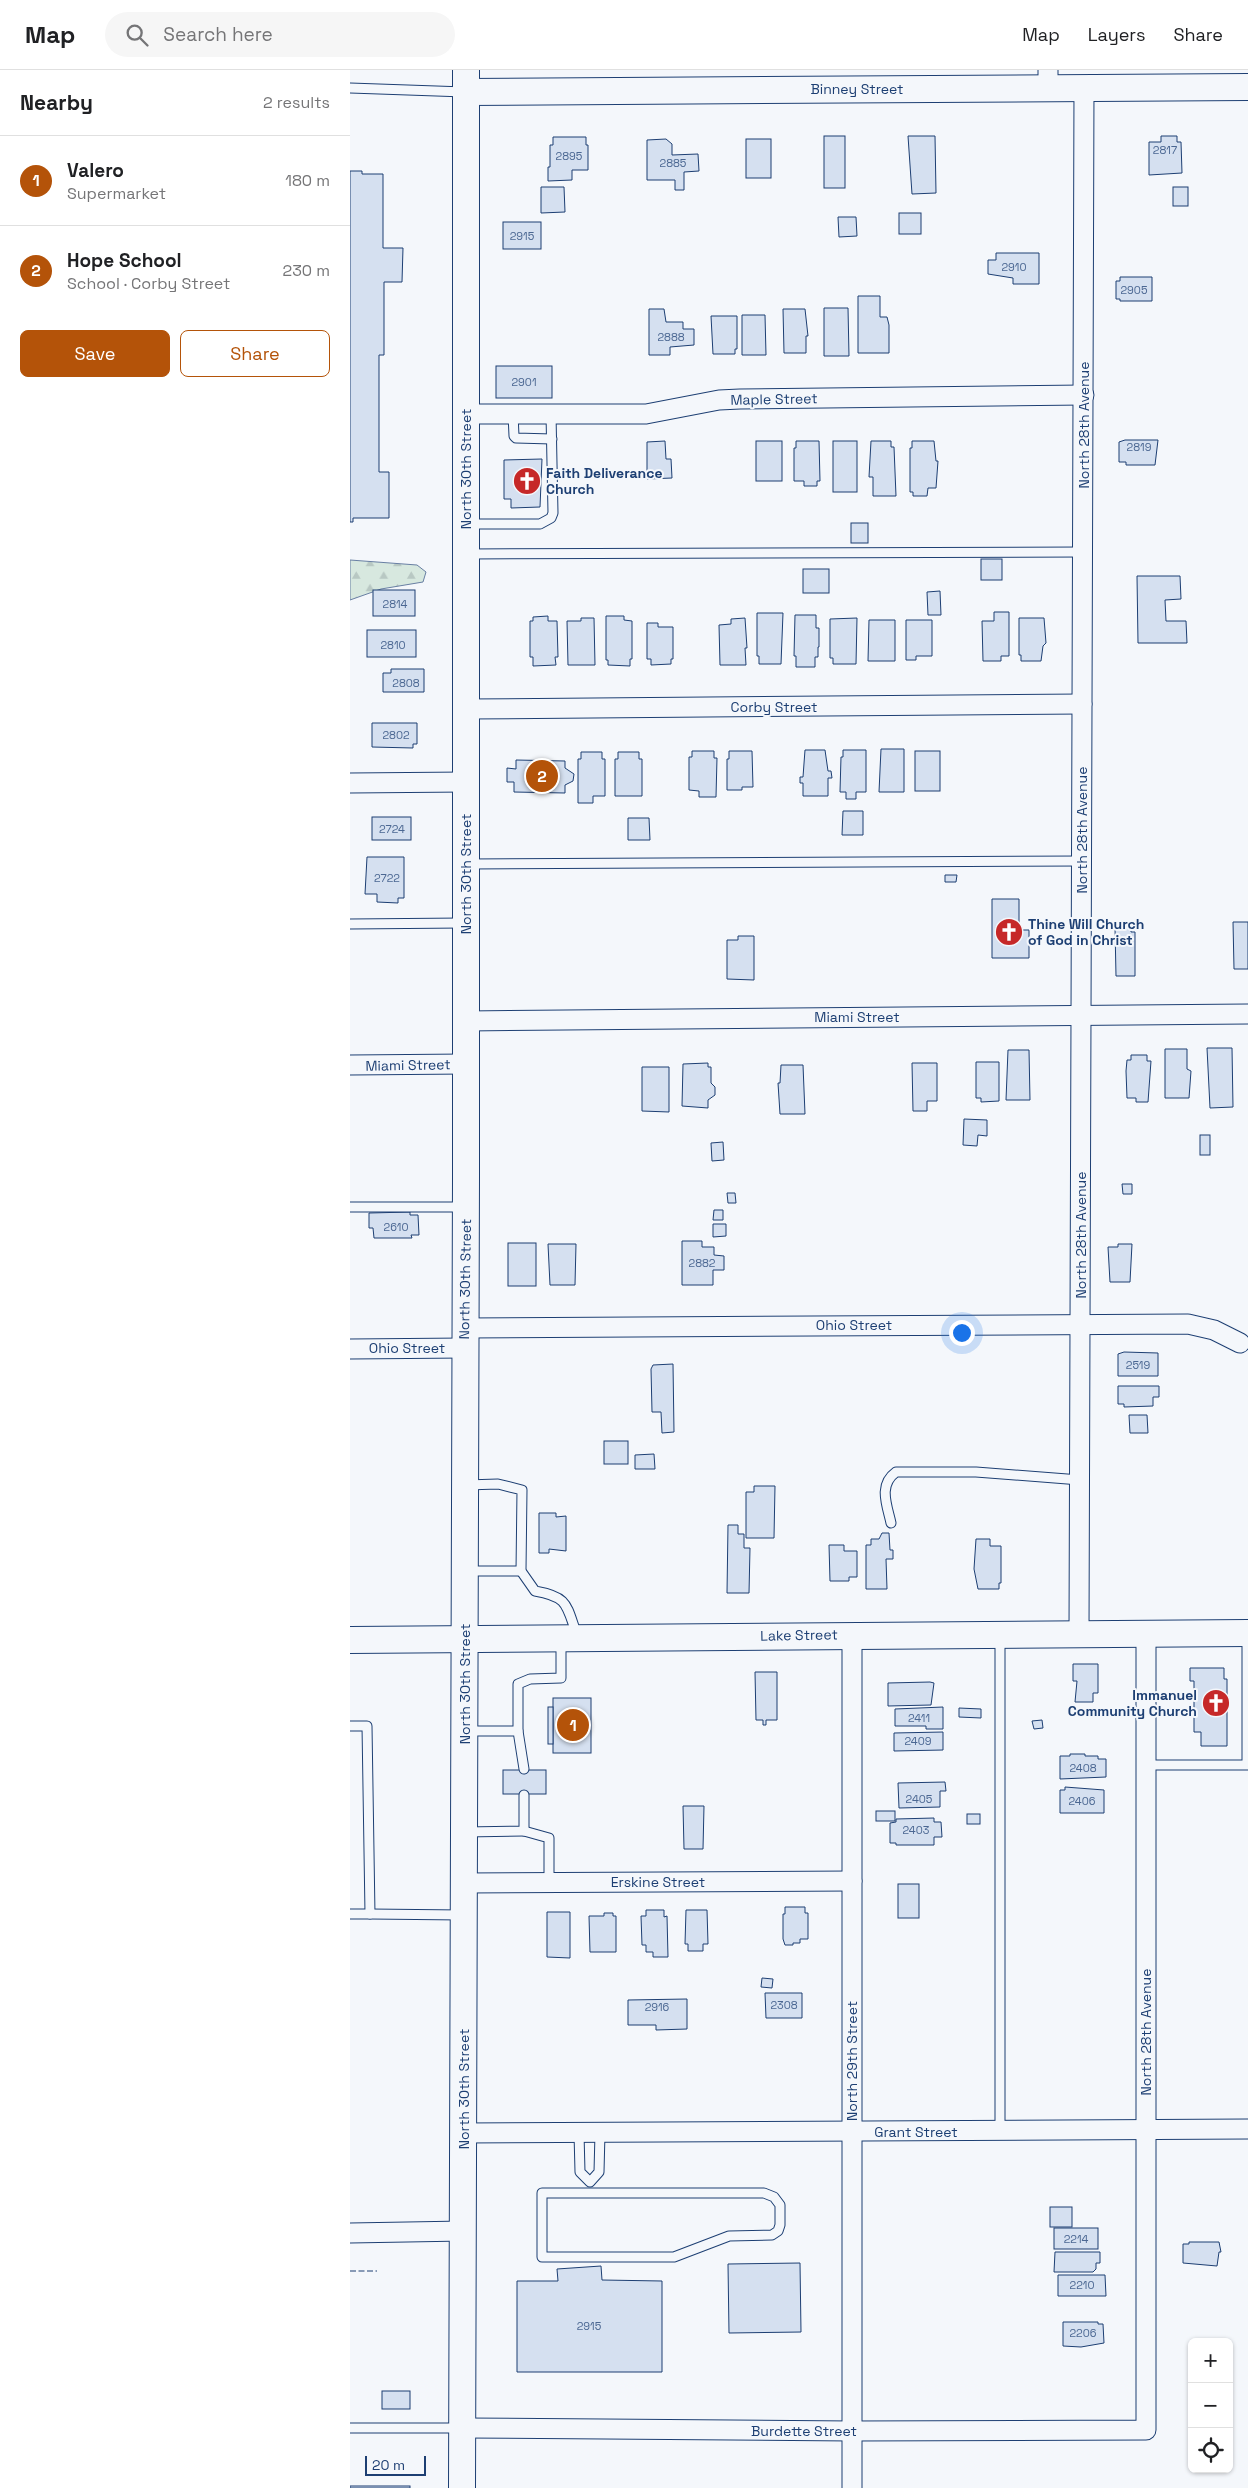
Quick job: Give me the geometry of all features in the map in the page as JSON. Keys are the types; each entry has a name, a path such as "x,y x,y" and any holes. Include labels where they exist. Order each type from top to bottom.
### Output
{"main road":[{"name":"Binney Street","path":"466,81 1048,79 1084,88 1248,86"},
{"name":"North 30th Street","path":"462,2488 465,1915 466,81"},
{"name":"Lake Street","path":"350,1640 852,1634 1247,1633"}],"street":[{"name":"North 28th Avenue","path":"1079,1633 1084,552 1084,88"},
{"name":"Maple Street","path":"466,414 655,414 719,400 740,399 1084,395"},
{"name":"Corby Street","path":"466,709 1082,704"},
{"path":"350,783 466,782"},
{"name":"Miami Street","path":"466,1021 1248,1014"},
{"name":"Miami Street","path":"350,1065 466,1064"},
{"name":"Ohio Street","path":"350,1348 465,1338 1081,1324 1188,1324 1214,1330 1240,1343"},
{"name":"North 28th Avenue","path":"1146,1633 1146,2430"},
{"name":"North 29th Street","path":"852,1634 852,2488"},
{"name":"Erskine Street","path":"465,1883 852,1880"},
{"name":"Grant Street","path":"464,2133 1248,2130"},
{"path":"350,2233 464,2232"},
{"name":"Burdette Street","path":"463,2428 852,2431 1146,2430"}],"lane":[{"path":"350,88 466,81"},
{"path":"513,414 514,436 516,438 552,439"},
{"path":"466,524 540,524 551,518 553,513 551,414"},
{"path":"466,554 1084,552"},
{"path":"466,864 1082,861"},
{"path":"350,924 466,923"},
{"path":"350,1207 466,1207"},
{"path":"892,1523 884,1491 889,1477 896,1472 976,1472 1080,1480"},
{"path":"465,1485 498,1484 522,1490 521,1571 535,1591 555,1594 562,1599 569,1638 561,1678 530,1679 518,1684 518,1731 524,1769"},
{"path":"465,1571 521,1571"},
{"path":"1146,1765 1247,1765 1247,1633"},
{"path":"1000,1634 1000,2131"},
{"path":"350,1726 367,1726 370,1914"},
{"path":"465,1732 518,1731"},
{"path":"524,1795 524,1831"},
{"path":"465,1832 524,1831 549,1838 549,1883"},
{"path":"350,1914 465,1915"},
{"path":"579,2133 580,2172 590,2182"},
{"path":"590,2193 590,2182 599,2172 600,2133"},
{"path":"542,2193 590,2193 764,2193 774,2197 780,2205 780,2225 778,2231 772,2235 729,2236 674,2257 542,2257 542,2193"},
{"path":"350,2428 463,2428"}],"green space":[{"path":"350,560 417,565 426,572 423,582 381,589 350,600"}],"building":[{"path":"824,136 845,136 845,188 824,188"},
{"path":"908,136 935,136 936,193 912,194"},
{"path":"1161,136 1177,136 1177,142 1181,142 1182,173 1149,175 1149,142 1161,142"},
{"path":"553,137 586,137 586,145 588,145 588,170 572,170 572,180 548,181 550,145 553,145"},
{"path":"666,139 672,144 672,155 698,154 699,171 684,172 684,190 675,190 675,180 647,180 647,140"},
{"path":"746,139 771,139 771,178 746,178"},
{"path":"350,171 362,171 362,174 383,174 383,248 403,248 402,282 384,282 384,355 379,355 379,472 389,472 389,518 353,518 353,522 350,522"},
{"path":"541,187 564,187 565,212 541,213"},
{"path":"1173,187 1188,187 1188,206 1173,206"},
{"path":"899,213 921,213 921,234 899,234"},
{"path":"838,217 856,217 857,236 839,237"},
{"path":"503,222 541,222 541,249 503,249"},
{"path":"996,253 1039,253 1039,284 1013,284 1013,278 988,274 988,260 996,260"},
{"path":"1120,277 1152,277 1152,301 1120,301 1120,299 1116,299 1116,281 1120,281"},
{"path":"858,296 880,296 880,317 887,317 889,325 889,353 858,353"},
{"path":"824,308 848,308 849,356 824,356"},
{"path":"649,309 664,309 666,322 683,322 683,329 694,329 694,345 670,347 670,355 649,355"},
{"path":"783,309 805,309 808,336 806,336 806,353 784,353"},
{"path":"742,315 765,315 766,355 742,355"},
{"path":"711,316 737,316 737,349 735,349 735,354 713,354"},
{"path":"496,366 552,366 552,398 496,398"},
{"path":"1125,440 1158,440 1155,465 1126,465 1126,462 1119,462 1119,442"},
{"path":"665,441 666,459 671,459 672,478 647,479 647,442"},
{"path":"756,441 782,441 782,481 756,481"},
{"path":"796,441 819,441 820,481 817,481 817,486 804,486 804,481 794,481 794,448 796,448"},
{"path":"833,441 857,441 857,492 833,492"},
{"path":"871,441 891,441 891,447 894,447 896,496 873,496 873,477 869,477"},
{"path":"912,441 934,441 936,461 938,461 936,488 928,488 927,496 913,496 913,492 910,492 910,448 912,448"},
{"path":"542,459 540,507 511,508 511,499 504,499 504,460"},
{"path":"851,523 868,523 868,543 851,543"},
{"path":"981,559 1002,559 1002,580 981,580"},
{"path":"803,569 829,569 829,593 803,593"},
{"path":"1137,576 1180,576 1181,599 1165,600 1166,621 1186,621 1187,643 1138,643"},
{"path":"373,590 415,590 415,616 373,616"},
{"path":"940,591 941,615 928,615 927,592"},
{"path":"994,612 1009,612 1009,656 1001,656 1001,661 983,661 982,621 994,621"},
{"path":"757,613 783,613 781,664 759,664 759,656 757,656"},
{"path":"795,615 816,615 816,628 819,628 819,647 818,657 815,657 815,667 796,667 796,656 794,656"},
{"path":"548,616 548,621 557,621 558,657 555,657 556,665 533,666 533,657 530,657 530,621 533,621 533,617"},
{"path":"606,616 624,616 624,620 632,621 632,659 630,659 630,666 608,665 608,660 606,660"},
{"path":"581,618 594,618 595,665 568,665 567,621 581,621"},
{"path":"745,618 746,665 720,665 719,625 731,624 731,619"},
{"path":"857,618 856,664 833,664 833,658 830,658 830,619"},
{"path":"1019,618 1044,618 1046,643 1043,646 1041,661 1021,661 1021,655 1019,655"},
{"path":"869,620 895,620 895,661 868,661"},
{"path":"906,620 932,620 932,656 916,656 916,660 906,660"},
{"path":"647,623 658,623 658,627 673,627 673,659 671,659 671,664 651,665 651,659 647,659"},
{"path":"367,630 416,630 416,657 367,657"},
{"path":"391,669 424,669 424,692 383,692 383,673 391,673"},
{"path":"372,723 417,723 417,744 413,744 413,748 372,747"},
{"path":"881,749 904,749 904,792 879,792"},
{"path":"805,750 825,750 828,771 831,771 832,778 828,778 828,796 803,796 803,783 800,783 800,777 803,777"},
{"path":"843,750 866,750 866,792 856,792 856,799 846,799 846,792 840,792"},
{"path":"692,751 714,751 714,758 717,758 716,797 699,797 699,791 689,790 689,757 692,757"},
{"path":"729,751 752,751 753,787 742,787 742,790 727,790 727,759 729,759"},
{"path":"915,751 940,751 940,791 915,791"},
{"path":"581,752 602,752 602,759 605,759 605,796 593,796 593,803 578,803 578,759 581,759"},
{"path":"618,752 639,752 639,759 642,759 642,796 615,796 615,759 618,759"},
{"path":"516,760 565,761 565,768 574,774 573,781 565,785 565,793 514,792 514,782 507,782 507,768 516,769"},
{"path":"843,811 863,811 863,835 842,835"},
{"path":"372,817 411,817 411,840 372,840"},
{"path":"628,818 649,818 650,840 628,840"},
{"path":"367,857 404,857 404,898 398,898 398,903 377,902 377,894 365,894"},
{"path":"945,875 957,875 956,882 945,882"},
{"path":"992,899 1019,899 1019,930 1029,930 1029,958 992,958"},
{"path":"1233,922 1248,922 1248,969 1234,969"},
{"path":"1131,927 1131,932 1135,932 1135,976 1116,976 1115,928"},
{"path":"738,936 754,936 754,980 727,979 727,940 738,940"},
{"path":"1207,1048 1232,1048 1233,1107 1210,1108"},
{"path":"1165,1049 1187,1049 1187,1069 1191,1071 1189,1098 1165,1098"},
{"path":"1008,1050 1029,1050 1030,1100 1006,1100"},
{"path":"1131,1055 1147,1055 1147,1061 1151,1061 1148,1102 1136,1102 1136,1098 1127,1098 1127,1060 1131,1060"},
{"path":"976,1062 999,1062 999,1101 981,1102 981,1098 976,1098"},
{"path":"708,1063 708,1067 711,1067 711,1083 715,1087 715,1095 708,1100 708,1108 682,1106 683,1064"},
{"path":"912,1063 937,1063 937,1101 927,1101 927,1111 913,1111"},
{"path":"781,1065 803,1065 805,1114 780,1114 778,1083 780,1083"},
{"path":"642,1067 669,1067 669,1112 642,1111"},
{"path":"964,1119 987,1120 987,1136 978,1135 977,1146 963,1145"},
{"path":"1200,1135 1210,1135 1210,1155 1200,1155"},
{"path":"723,1142 724,1160 712,1161 711,1143"},
{"path":"1122,1184 1132,1184 1132,1194 1123,1194"},
{"path":"727,1193 735,1193 736,1203 728,1203"},
{"path":"714,1210 723,1210 723,1220 713,1220"},
{"path":"410,1212 410,1215 418,1215 419,1235 411,1235 412,1238 374,1238 373,1228 369,1228 369,1213"},
{"path":"713,1224 726,1224 726,1236 713,1237"},
{"path":"682,1241 702,1241 702,1247 714,1247 714,1255 724,1256 724,1270 713,1270 713,1285 682,1285"},
{"path":"508,1243 536,1243 536,1286 508,1286"},
{"path":"548,1244 576,1244 575,1285 550,1285"},
{"path":"1118,1244 1132,1244 1130,1282 1110,1282 1108,1247 1118,1247"},
{"path":"1124,1352 1158,1353 1158,1376 1118,1376 1118,1354"},
{"path":"673,1364 674,1432 662,1433 661,1412 652,1412 651,1369 653,1365"},
{"path":"1118,1386 1159,1386 1159,1397 1153,1397 1153,1406 1124,1407 1124,1404 1118,1404"},
{"path":"1129,1415 1147,1415 1148,1433 1130,1433"},
{"path":"604,1441 628,1441 628,1464 604,1464"},
{"path":"654,1454 655,1469 635,1469 635,1455"},
{"path":"754,1486 775,1486 774,1538 746,1538 746,1492 754,1492"},
{"path":"539,1513 556,1513 556,1517 566,1516 566,1551 549,1549 549,1553 539,1553"},
{"path":"728,1525 738,1525 738,1534 744,1534 744,1548 750,1548 749,1593 727,1593"},
{"path":"882,1533 889,1533 890,1550 893,1550 893,1559 886,1559 887,1589 866,1589 866,1545 871,1545 871,1539 879,1539"},
{"path":"976,1539 990,1539 990,1546 1001,1546 1001,1583 999,1583 999,1589 978,1589 974,1569"},
{"path":"829,1545 844,1545 844,1551 857,1551 857,1577 849,1577 849,1581 830,1581"},
{"path":"1073,1664 1098,1664 1098,1693 1093,1693 1093,1702 1075,1702 1077,1681 1073,1681"},
{"path":"1190,1668 1224,1668 1224,1679 1227,1679 1227,1746 1201,1746 1201,1732 1194,1732 1194,1681 1190,1681"},
{"path":"755,1672 777,1672 777,1720 766,1720 766,1725 763,1725 763,1720 756,1720"},
{"path":"888,1683 934,1683 931,1705 888,1706"},
{"path":"553,1698 591,1698 591,1753 553,1753"},
{"path":"548,1707 553,1707 553,1744 548,1744"},
{"path":"943,1707 943,1729 926,1729 926,1726 895,1726 895,1709"},
{"path":"959,1708 981,1709 981,1718 959,1717"},
{"path":"1042,1720 1043,1728 1034,1729 1032,1721"},
{"path":"943,1732 943,1750 894,1751 894,1733"},
{"path":"1070,1754 1085,1754 1085,1756 1098,1756 1098,1759 1106,1759 1106,1777 1060,1779 1060,1756 1070,1756"},
{"path":"503,1770 546,1770 546,1794 503,1794"},
{"path":"945,1782 946,1791 940,1791 940,1807 899,1808 898,1783"},
{"path":"1065,1787 1104,1790 1104,1813 1060,1813 1060,1790 1065,1790"},
{"path":"683,1806 704,1806 703,1849 684,1849"},
{"path":"876,1811 895,1811 895,1821 876,1821"},
{"path":"967,1814 980,1814 980,1824 967,1824"},
{"path":"934,1818 934,1822 941,1822 942,1837 934,1837 934,1845 896,1845 896,1843 890,1843 890,1823 896,1822 896,1819"},
{"path":"898,1884 919,1884 919,1918 898,1918"},
{"path":"785,1907 805,1907 805,1913 808,1913 808,1939 800,1939 800,1943 793,1943 793,1945 785,1945 783,1939 783,1914 785,1914"},
{"path":"646,1910 664,1910 664,1917 667,1916 668,1957 653,1957 653,1952 646,1952 646,1945 642,1945 641,1916 646,1916"},
{"path":"686,1910 707,1910 708,1944 703,1944 703,1951 688,1951 688,1944 685,1944"},
{"path":"547,1912 570,1912 570,1958 547,1957"},
{"path":"604,1913 613,1913 613,1916 616,1916 616,1952 590,1952 589,1916 604,1916"},
{"path":"762,1978 773,1979 772,1988 761,1987"},
{"path":"765,1993 802,1993 802,2018 766,2018"},
{"path":"687,1999 687,2029 656,2030 656,2025 628,2025 628,2000"},
{"path":"1050,2207 1072,2207 1072,2227 1050,2227"},
{"path":"1054,2228 1098,2228 1098,2249 1054,2249"},
{"path":"1189,2242 1219,2242 1221,2252 1219,2252 1217,2266 1183,2263 1183,2244 1189,2244"},
{"path":"1055,2252 1100,2252 1100,2263 1096,2263 1096,2269 1093,2272 1054,2272"},
{"path":"800,2263 801,2332 729,2333 728,2264"},
{"path":"601,2266 602,2280 662,2281 662,2372 517,2372 517,2281 558,2281 557,2269"},
{"path":"1058,2275 1105,2275 1106,2296 1058,2296"},
{"path":"1063,2322 1098,2322 1098,2324 1103,2324 1104,2343 1081,2347 1063,2346"},
{"path":"382,2391 410,2391 410,2409 382,2409"},
{"path":"350,2486 410,2486 410,2488 350,2488"}],"fence":[{"path":"350,2271 377,2271"}],"place":[{"name":"Faith Deliverance Church","path":"527,481"},
{"name":"Hope School","path":"542,776"},
{"name":"Thine Will Church of God in Christ","path":"1009,932"},
{"name":"Immanuel Community Church","path":"1216,1703"},
{"name":"Valero","path":"573,1725"}]}
